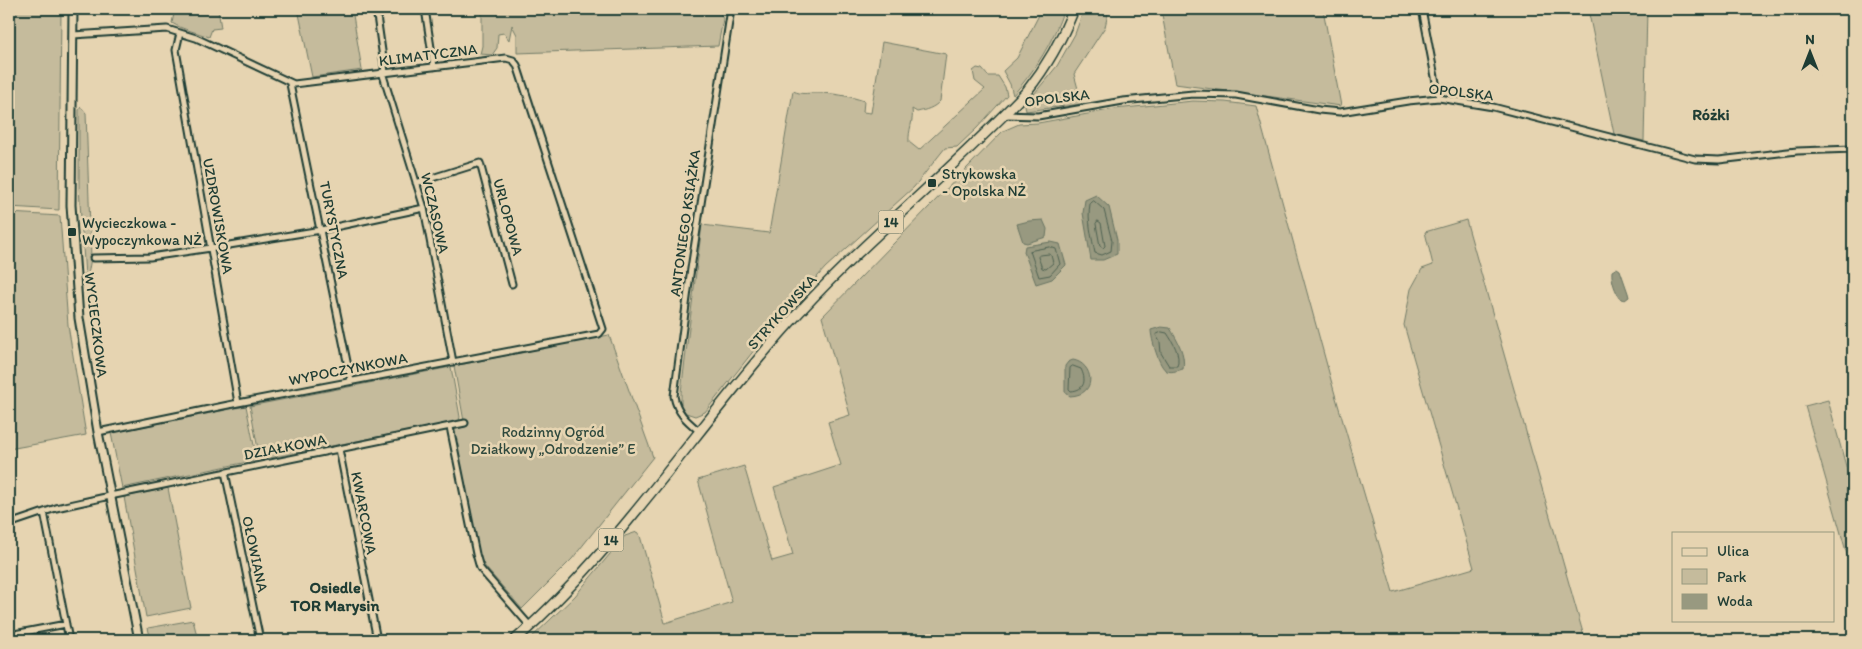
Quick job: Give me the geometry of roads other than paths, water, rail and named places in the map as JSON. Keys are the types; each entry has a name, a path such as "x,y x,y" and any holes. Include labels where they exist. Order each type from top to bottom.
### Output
{"main road":[{"name":"STRYKOWSKA","path":"515,640 560,598 591,564 762,354 820,290 1026,91 1048,62 1064,33 1074,9"}],"street":[{"name":"WYCIECZKOWA","path":"73,9 71,183 74,267 81,337 139,640"},
{"name":"WCZASOWA","path":"376,9 384,72 424,208 453,362"},
{"path":"425,9 434,67"},
{"name":"ANTONIEGO KSIĄŻKA","path":"699,432 682,416 676,407 674,396 692,256 732,9"},
{"path":"1422,9 1439,98"},
{"path":"73,35 161,29 180,33 201,40 290,84"},
{"name":"UZDROWISKOWA","path":"180,33 176,50 238,403"},
{"name":"KLIMATYCZNA","path":"290,84 506,58 515,62 586,275 602,331"},
{"name":"TURYSTYCZNA","path":"290,84 351,382"},
{"name":"OPOLSKA","path":"1003,115 1038,116 1123,101 1193,94 1236,95 1340,112 1439,98 1493,107 1695,159 1719,160 1797,151 1853,149"},
{"name":"URLOPOWA","path":"416,182 480,164 512,284"},
{"path":"93,258 150,257 211,248 321,230 424,208"},
{"name":"WYPOCZYNKOWA","path":"98,432 238,403 600,334 602,331"},
{"name":"DZIAŁKOWA","path":"9,524 56,508 110,496 465,424"},
{"path":"450,427 477,561 484,573 530,626"},
{"name":"KWARCOWA","path":"339,449 377,640"},
{"name":"OŁOWIANA","path":"225,472 260,640"},
{"path":"44,512 69,640"},
{"path":"9,636 66,624"}],"water":[{"path":"1096,195 1109,207 1117,240 1117,254 1103,260 1091,260 1083,213 1085,200"},
{"path":"1043,220 1047,229 1046,237 1027,243 1023,242 1017,224"},
{"path":"1051,242 1060,244 1066,265 1052,279 1036,284 1024,252 1025,246"},
{"path":"1617,268 1620,270 1629,297 1625,300 1619,296 1613,282 1612,271"},
{"path":"1161,327 1170,328 1175,337 1182,353 1183,369 1169,372 1164,369 1158,359 1151,330"},
{"path":"1073,360 1080,362 1085,367 1090,379 1086,390 1070,396 1065,392 1065,366"}],"place":[{"name":"Strykowska - Opolska NŻ","path":"932,183"},
{"name":"Wycieczkowa - Wypoczynkowa NŻ","path":"72,232"}],"district":[{"name":"Różki","path":"1711,114"},
{"name":"Osiedle TOR Marysin","path":"335,596"}],"park label":[{"name":"Rodzinny Ogród Działkowy „Odrodzenie” E","path":"553,440"}]}
